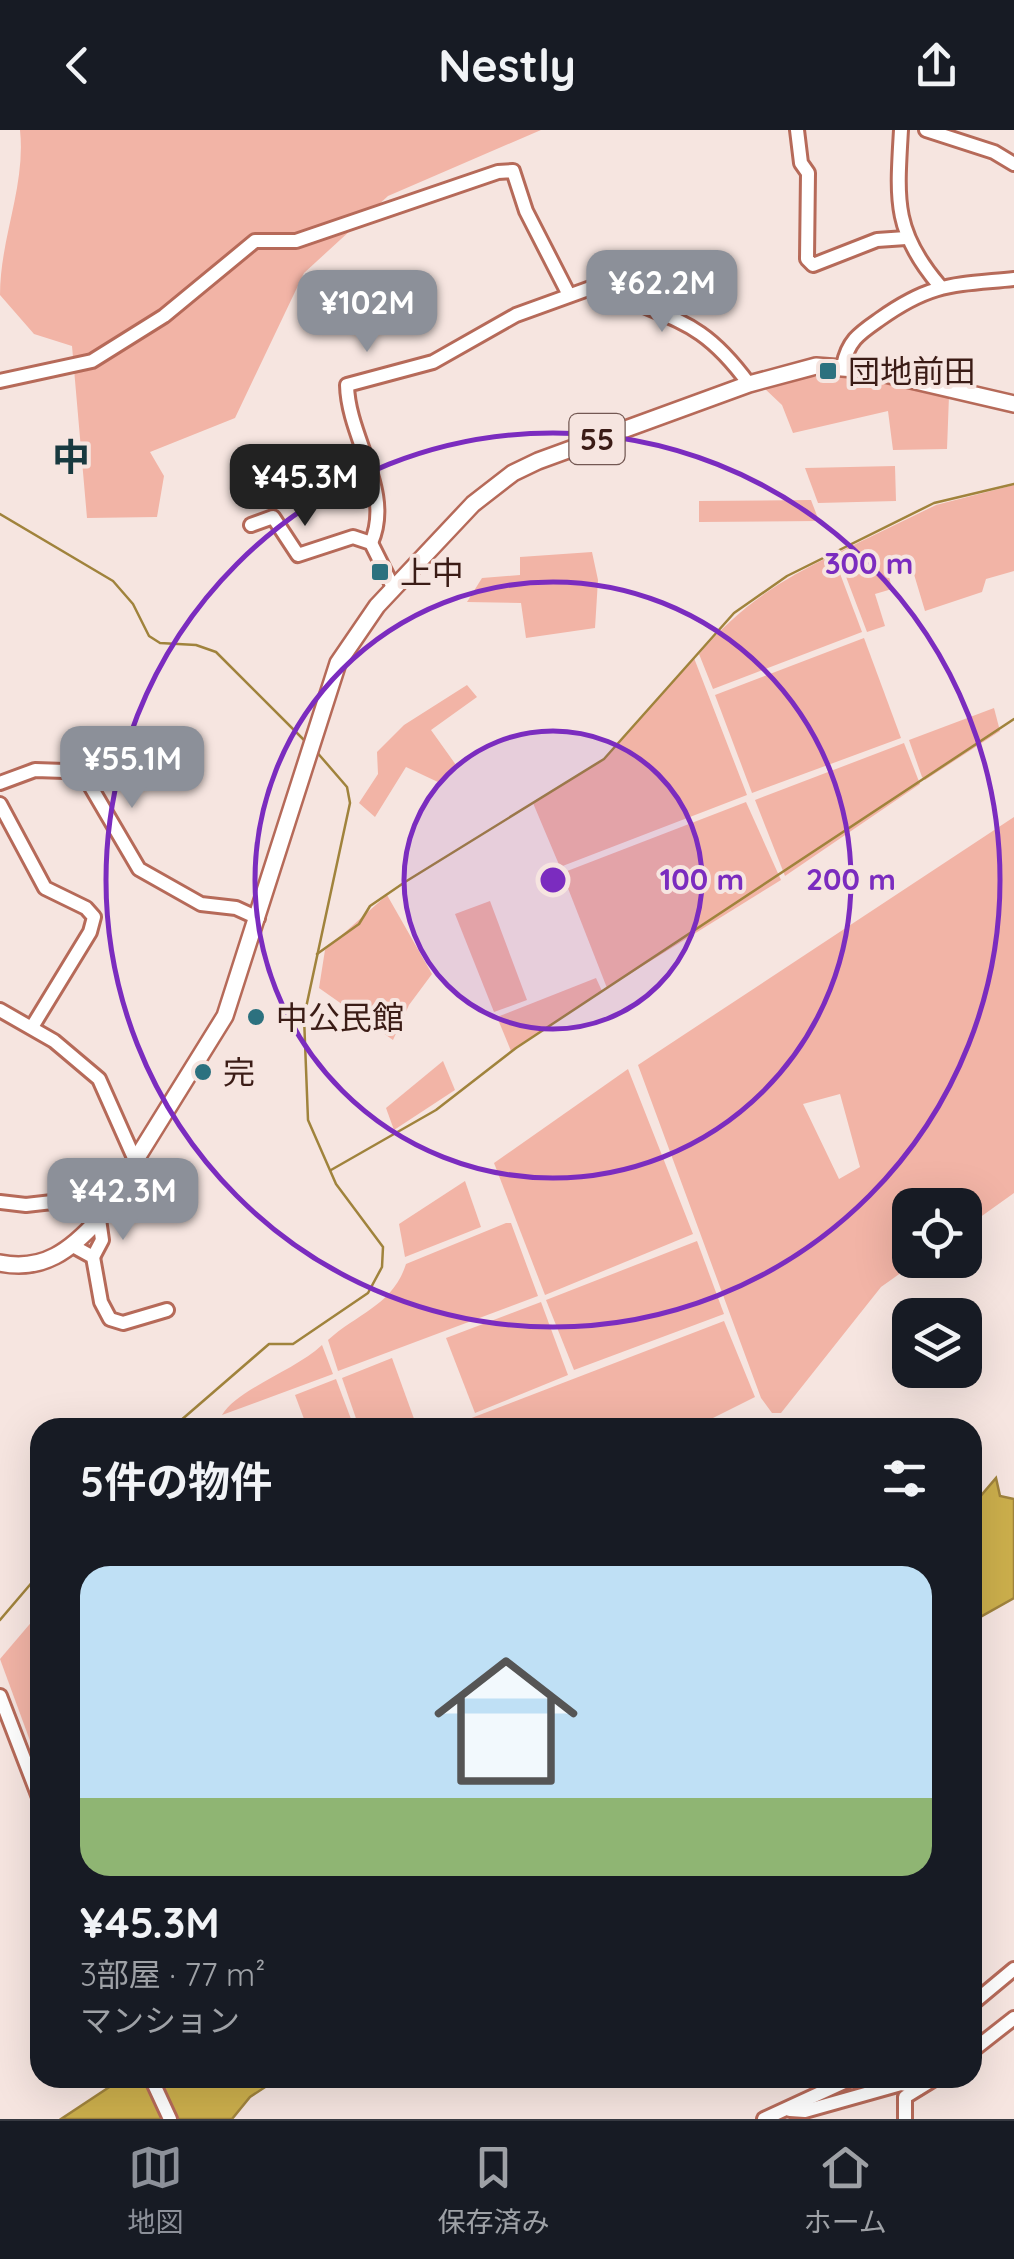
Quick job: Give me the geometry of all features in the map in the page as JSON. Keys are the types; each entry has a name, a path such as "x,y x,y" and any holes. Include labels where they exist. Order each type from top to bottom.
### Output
{"main road":[{"name":"55","path":"0,1264 28,1266 48,1261 73,1246 99,1220 225,1016 338,663 394,587 473,504 513,473 748,384 799,370 843,366 1013,399"}],"street":[{"path":"797,130 800,162 808,173 807,260 814,265 877,240 906,238"},
{"path":"901,130 899,216 906,238 940,286"},
{"path":"926,130 994,152 1014,164"},
{"path":"0,382 92,361 164,316 255,242 296,241 498,172 513,171 526,211 568,293"},
{"path":"843,366 853,338 915,294 940,286 1014,279"},
{"path":"371,544 380,523 348,412 347,385 433,362 503,321 568,293 599,285 694,326 712,339 748,384"},
{"path":"251,525 273,518 298,556 353,537 371,544 394,587"},
{"path":"0,783 35,770 65,771 88,782 139,869 201,904 236,908 258,918"},
{"path":"0,804 45,888 86,908 94,917 90,932 32,1027"},
{"path":"0,1010 32,1027 99,1079 134,1160"},
{"path":"0,1202 26,1205 61,1201 99,1220 102,1240 93,1257 101,1302 110,1319 122,1324 167,1310"},
{"path":"73,1246 93,1257"},
{"path":"0,1696 30,1774"},
{"path":"982,1996 1014,1969"},
{"path":"982,2044 1014,2018"},
{"path":"156,2088 170,2119"},
{"path":"764,2119 834,2088"},
{"path":"790,2110 805,2111 887,2088"},
{"path":"905,2119 904,2097 919,2088"}],"shaded area":[{"path":"20,130 541,130 388,196 304,273 235,418 150,452 164,476 157,517 87,518 72,346 34,334 0,295 19,171"},
{"path":"865,376 949,396 947,449 893,450 888,411 793,433 782,405 763,387 802,377"},
{"path":"895,466 896,501 818,503 805,468"},
{"path":"1014,485 1014,571 986,579 982,592 925,611 910,561 887,568 892,589 875,594 885,626 867,632 837,553 936,505"},
{"path":"811,500 819,521 699,522 699,501"},
{"path":"592,552 598,580 595,628 526,638 521,603 467,602 482,578 520,575 520,557"},
{"path":"833,555 862,632 713,689 699,654 760,597"},
{"path":"864,638 901,738 752,793 715,695"},
{"path":"694,658 747,795 560,867 533,803 605,759"},
{"path":"467,685 477,697 431,730 456,765 440,783 406,767 375,817 359,803 378,774 377,752 404,725"},
{"path":"994,708 1000,731 925,780 922,777 909,740"},
{"path":"904,743 920,784 785,876 755,800"},
{"path":"746,802 781,880 607,988 562,873"},
{"path":"1014,817 1014,1193 982,1216 982,1188 892,1188 894,1278 881,1287 781,1413 772,1413 761,1398 638,1065","holes":["840,1094 860,1167 839,1179 803,1104"]},
{"path":"387,895 432,974 409,1005 393,1040 319,988 325,950"},
{"path":"490,901 527,1000 494,1012 455,914"},
{"path":"596,978 602,991 511,1051 497,1017"},
{"path":"443,1061 455,1090 394,1130 386,1108"},
{"path":"628,1069 693,1234 545,1295 494,1163"},
{"path":"465,1181 481,1227 405,1257 399,1224"},
{"path":"511,1223 538,1296 338,1371 328,1340 384,1299 406,1264"},
{"path":"697,1241 724,1314 574,1370 546,1300"},
{"path":"541,1302 568,1375 475,1413 446,1338"},
{"path":"724,1321 755,1397 713,1418 471,1418"},
{"path":"322,1345 333,1374 222,1415 240,1397"},
{"path":"392,1358 414,1418 356,1418 342,1378"},
{"path":"336,1379 351,1418 304,1418 295,1395"},
{"path":"996,1478 1000,1496 1014,1499 1014,1598 982,1616 982,1494"},
{"path":"30,1624 30,1741 0,1659"},
{"path":"108,2088 264,2088 250,2097 232,2119 61,2119"}],"waterway":[{"path":"317,954 359,924 370,906 405,882 604,759 734,613 787,576 934,503 1014,484"},
{"path":"0,514 113,581 133,604 149,636 160,643 196,645 216,652 305,741"},
{"path":"331,1170 436,1110 516,1048 1014,719"},
{"path":"184,1418 269,1344 293,1344 368,1293 382,1267 383,1247 336,1184 308,1120 304,1017 350,803 347,787 315,750"},
{"path":"0,1620 30,1585"}],"place":[{"name":"団地前田","path":"828,371"},
{"name":"上中","path":"380,572"},
{"name":"中公民館","path":"256,1017"},
{"name":"完","path":"203,1072"}],"district":[{"name":"中","path":"71,457"}]}
